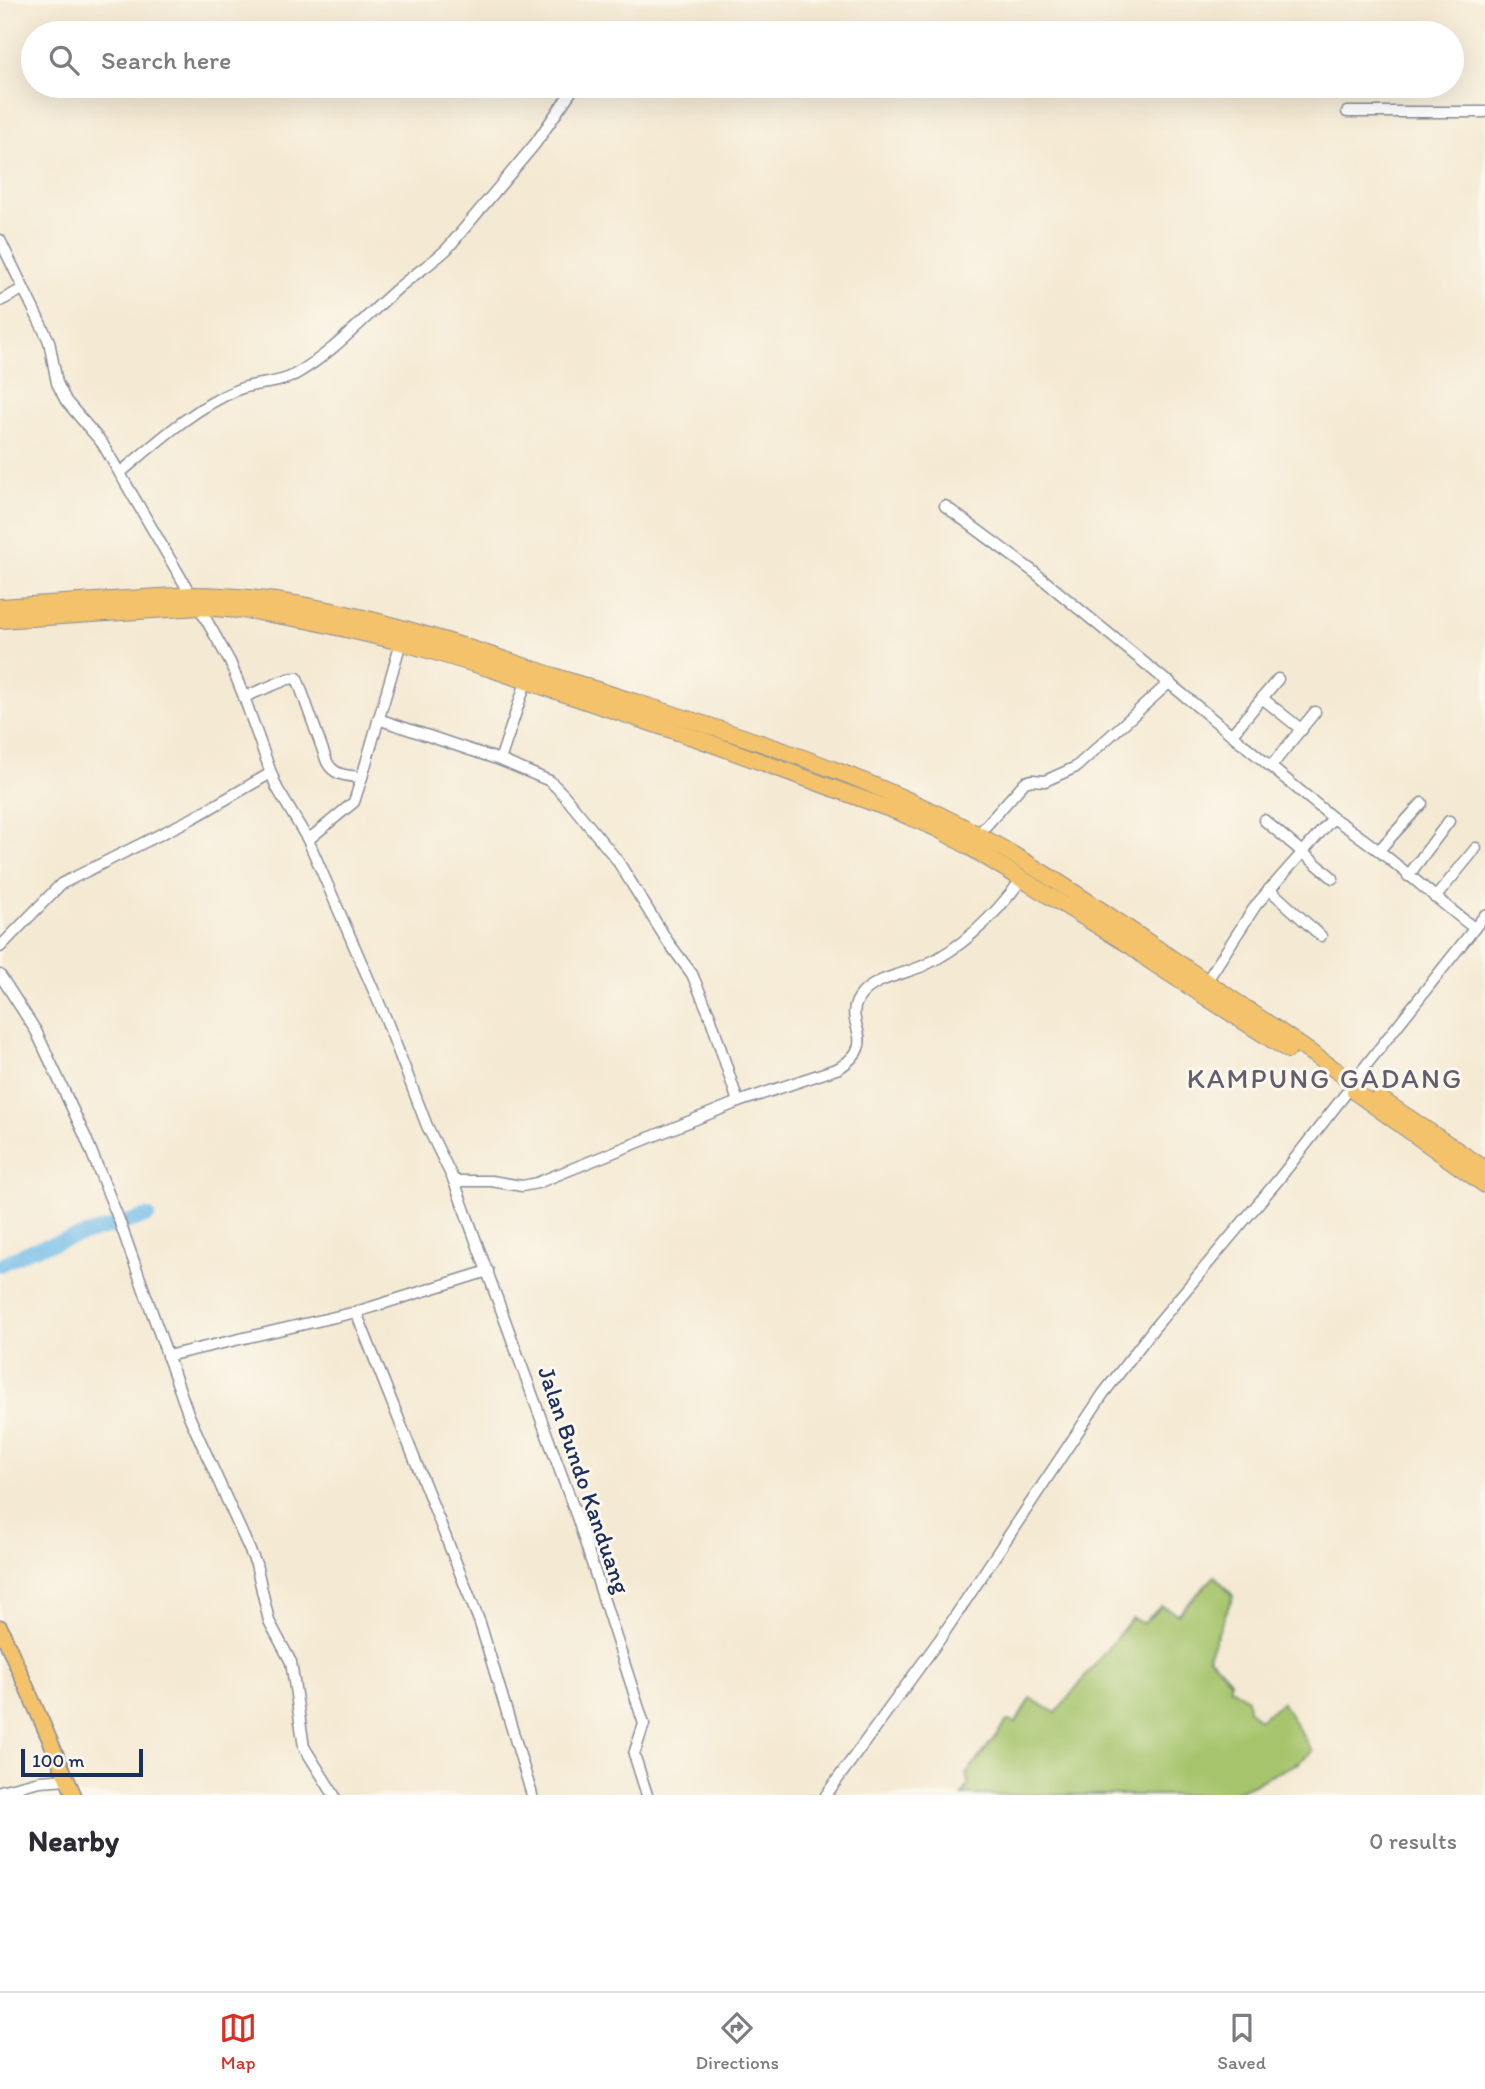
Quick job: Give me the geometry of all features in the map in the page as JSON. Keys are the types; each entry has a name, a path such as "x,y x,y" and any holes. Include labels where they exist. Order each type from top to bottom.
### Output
{"highway":[{"path":"0,607 195,601 422,633 707,734 973,840 1089,902 1351,1085 1485,1185"},
{"path":"0,620 195,601"},
{"path":"346,621 401,642 707,734"},
{"path":"973,840 1021,880 1131,946 1150,961 1485,1169"}],"main road":[{"path":"0,1627 74,1795"}],"street":[{"path":"120,473 198,410 242,388 285,380 328,350 407,280 447,249 535,144 567,98"},
{"path":"1347,112 1485,112"},
{"name":"Jalan Bundo Kanduang","path":"0,240 49,341 57,383 66,401 102,443 230,662 277,788 308,840 386,1020 428,1126 454,1181 577,1517 644,1724 634,1754 647,1795"},
{"path":"0,301 23,289"},
{"path":"945,506 1034,572 1272,765 1333,818 1380,849 1408,876 1474,928"},
{"path":"308,840 350,807 358,795 401,642"},
{"path":"244,697 288,678 297,678 331,769 343,775 362,776"},
{"path":"1232,734 1278,679"},
{"path":"500,760 526,681"},
{"path":"973,840 1025,782 1045,781 1076,767 1170,682"},
{"path":"1262,698 1302,730"},
{"path":"1272,765 1315,712"},
{"path":"378,719 500,760 555,785 617,860 699,987 738,1102"},
{"path":"0,947 61,884 195,817 271,773"},
{"path":"1380,849 1422,803"},
{"path":"1206,982 1256,905 1333,818"},
{"path":"1264,820 1333,878"},
{"path":"1408,876 1448,821"},
{"path":"1435,898 1476,848"},
{"path":"454,1181 491,1181 522,1186 537,1184 738,1102 825,1073 851,1060 860,1045 854,1010 861,996 879,983 926,965 944,954 983,924 1021,880"},
{"path":"1269,889 1321,936"},
{"path":"826,1795 940,1639 1103,1394 1154,1328 1278,1180 1485,915"},
{"path":"0,975 36,1031 85,1136 121,1224 189,1416 256,1564 269,1621 291,1662 304,1747 334,1795"},
{"path":"167,1356 356,1312 488,1271"},
{"path":"356,1312 475,1610 532,1795"},
{"path":"0,1791 47,1780 68,1779"}],"green space":[{"path":"1215,1576 1233,1596 1208,1656 1230,1680 1230,1687 1247,1699 1248,1709 1259,1720 1282,1702 1312,1751 1298,1763 1230,1795 962,1795 969,1784 966,1775 1007,1721 1016,1723 1030,1698 1056,1713 1132,1618 1143,1624 1161,1606 1178,1614"}],"waterway":[{"path":"0,1265 31,1250 148,1216"}],"district":[{"name":"KAMPUNG GADANG","path":"1325,1078"}]}
